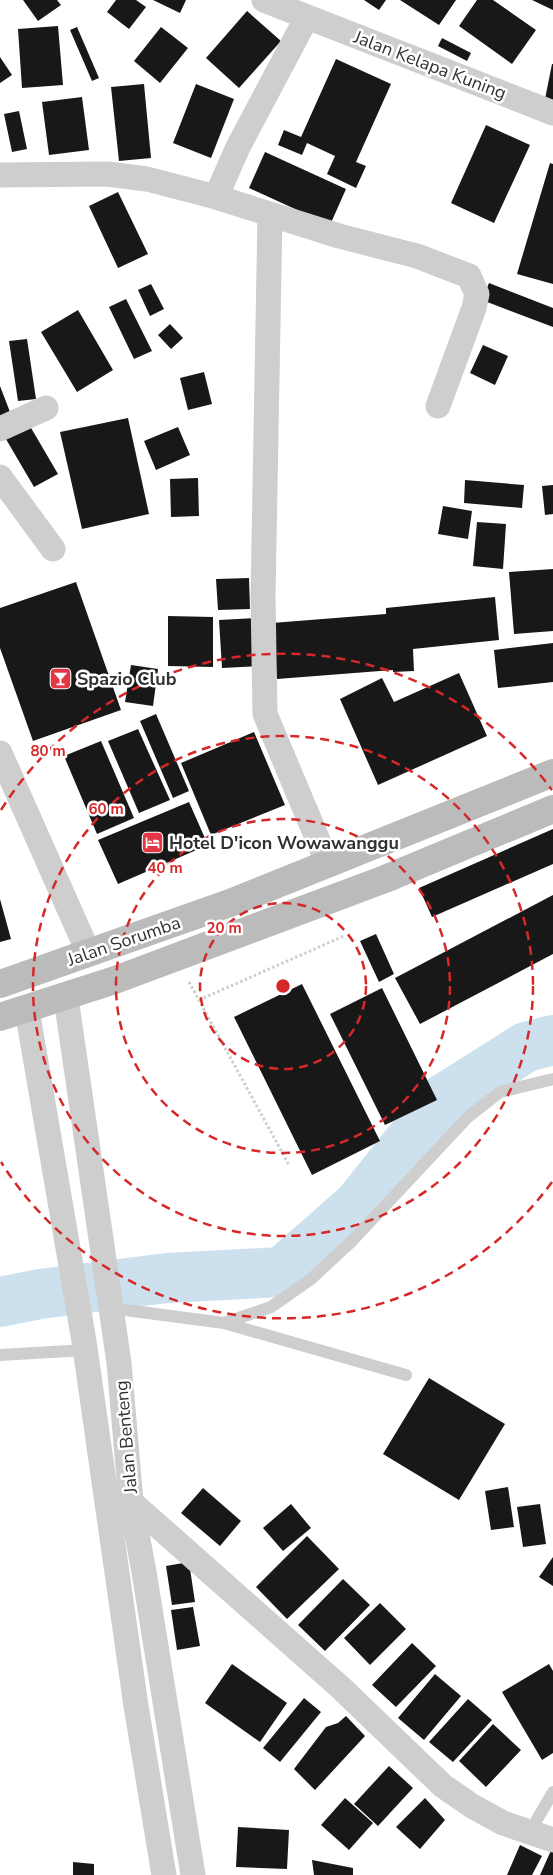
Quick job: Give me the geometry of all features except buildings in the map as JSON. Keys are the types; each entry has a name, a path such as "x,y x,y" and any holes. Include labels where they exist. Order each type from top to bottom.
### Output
{"street":[{"name":"Jalan Kelapa Kuning","path":"264,0 553,113"},
{"path":"216,197 242,139 307,17"},
{"path":"0,175 107,174 147,180 216,197 339,236 417,256 468,276 477,294 474,308 438,406"},
{"path":"270,214 263,597 265,714 328,864"},
{"path":"0,429 46,408"},
{"path":"0,477 53,549"},
{"path":"0,753 89,954 66,998"},
{"name":"Jalan Sorumba","path":"0,984 89,954 328,864 553,773"},
{"name":"Jalan Sorumba","path":"0,1017 66,998 176,957 385,878 553,809"},
{"path":"27,1010 62,962 75,926"},
{"name":"Jalan Benteng","path":"66,998 109,1302 120,1363 131,1502 193,1875"},
{"name":"Jalan Benteng","path":"27,1010 86,1350 134,1687 164,1875"},
{"path":"131,1502 340,1688 443,1786 472,1806 503,1823 553,1840"},
{"path":"148,1775 176,1772"}],"lane":[{"path":"224,1322 271,1307 311,1279 352,1240 468,1117 500,1092 553,1079"},
{"path":"109,1302 224,1322 406,1375"},
{"path":"0,1355 86,1350"},
{"path":"529,1833 553,1792"}],"path":[{"path":"199,1000 344,936"},
{"path":"176,957 289,1165"}],"waterway":[{"path":"0,1302 40,1294 167,1278 282,1272 358,1205 442,1100 526,1047 553,1040"}],"place":[{"name":"Spazio Club","path":"61,679"},
{"name":"Hotel D'icon Wowawanggu","path":"153,843"}]}
